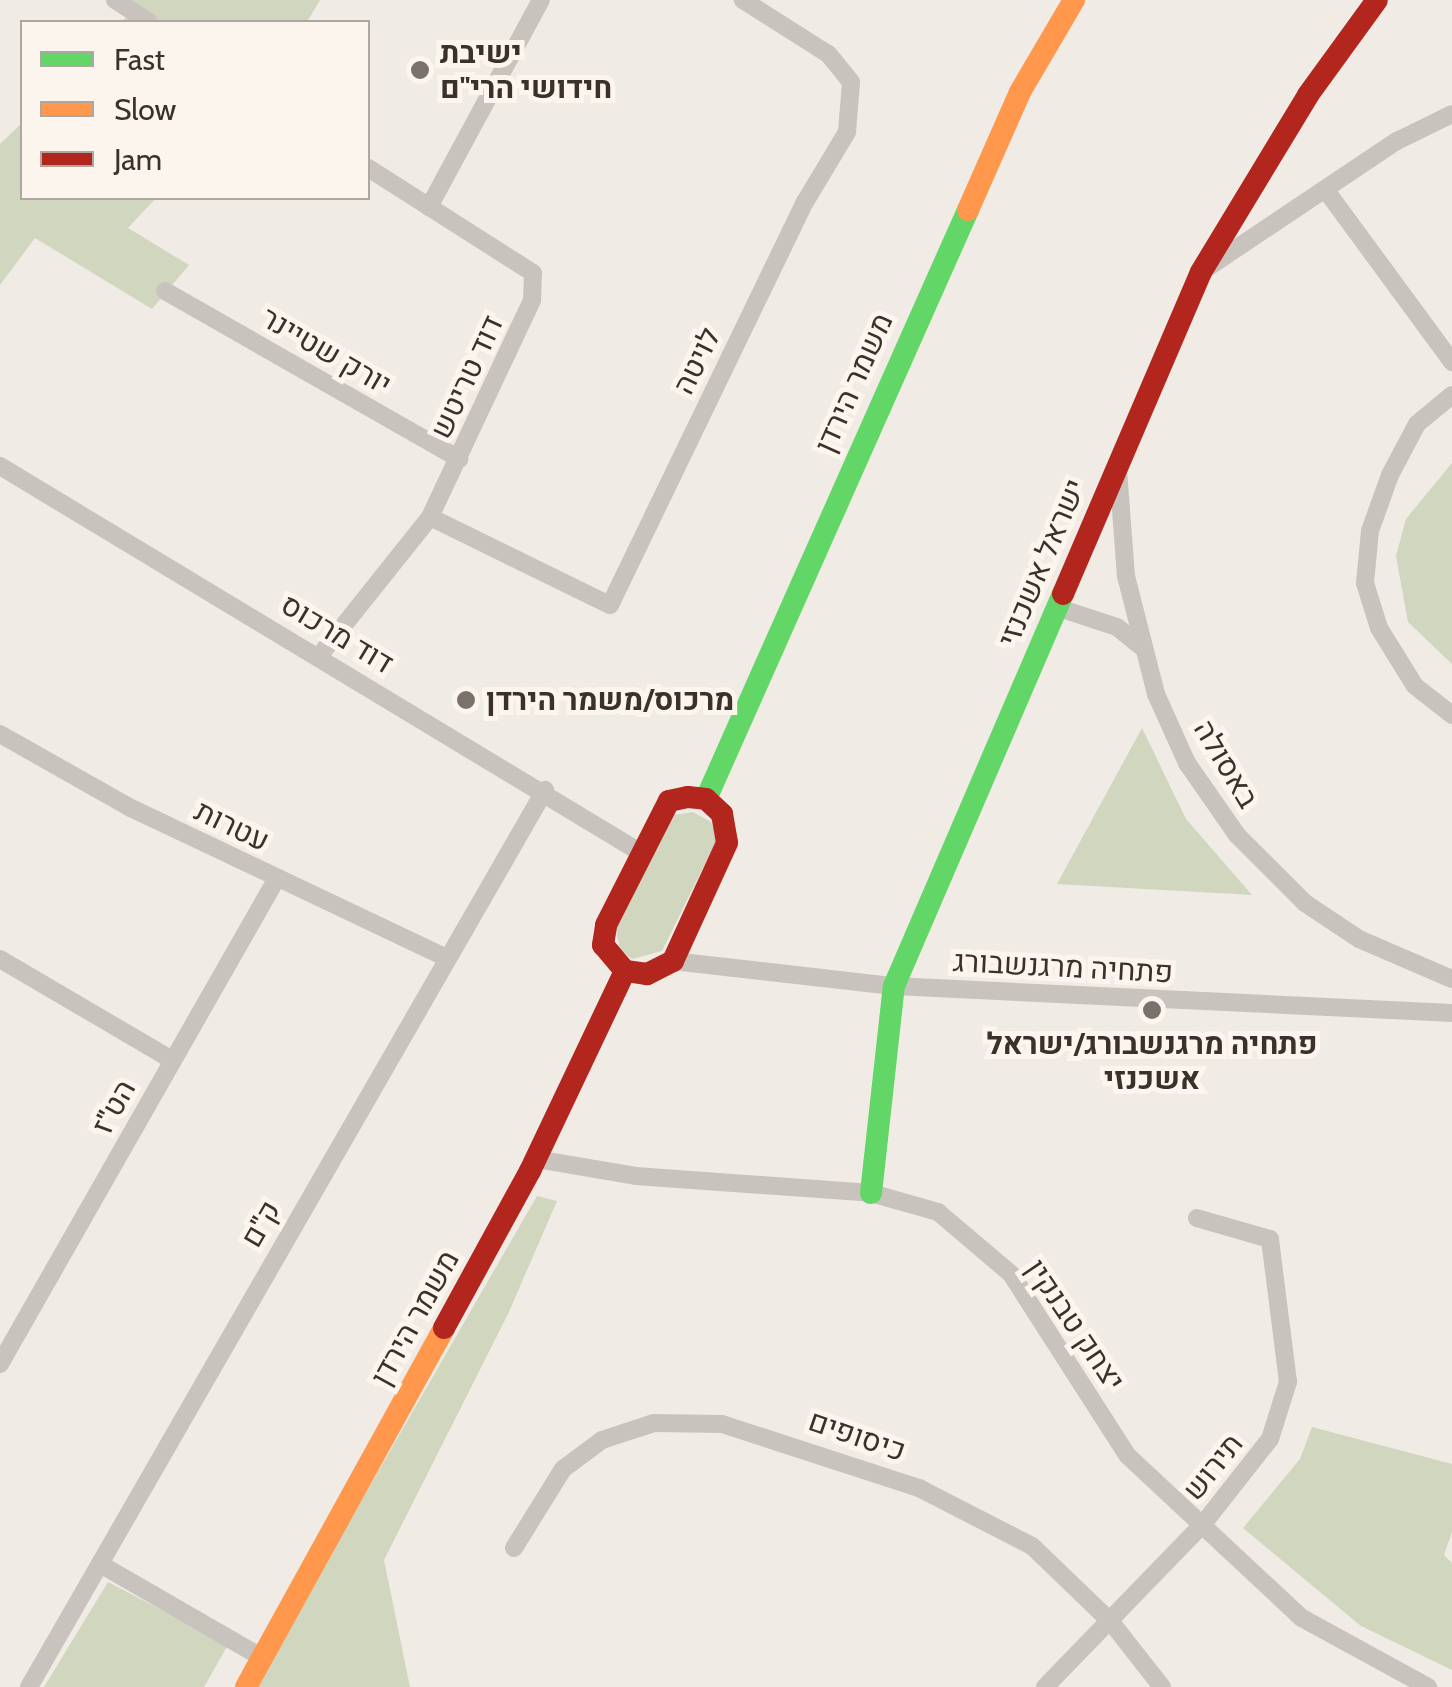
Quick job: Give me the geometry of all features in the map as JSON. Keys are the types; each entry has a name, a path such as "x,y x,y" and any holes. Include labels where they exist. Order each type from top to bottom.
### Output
{"street":[{"path":"115,0 146,20"},
{"path":"429,207 541,0"},
{"name":"לויטה","path":"430,517 610,604 804,202 847,132 850,82 828,54 773,7 743,0"},
{"name":"משמר הירדן","path":"706,799 1020,92 1074,0"},
{"name":"ישראל אשכנזי","path":"871,1193 894,986 1201,272 1308,95 1378,0"},
{"path":"1201,272 1325,188 1452,114"},
{"name":"דוד טריטש","path":"320,655 430,517 532,300 533,272 370,169"},
{"path":"1325,188 1452,362"},
{"name":"יורק שטיינר","path":"166,291 459,459"},
{"path":"1452,394 1417,424 1390,476 1370,531 1365,583 1379,628 1415,686 1452,715"},
{"name":"באסולה","path":"1117,465 1126,576 1156,694 1187,763 1236,835 1305,903 1359,939 1452,979"},
{"name":"דוד מרכוס","path":"0,466 545,790 643,854"},
{"path":"1056,607 1117,627 1145,649"},
{"name":"עטרות","path":"0,734 131,808 444,957"},
{"name":"ק\"ם","path":"28,1687 444,957 545,790"},
{"path":"706,799 722,814 726,844 673,960 647,974 624,971 603,945 606,924 669,801 706,799"},
{"name":"הט\"ז","path":"0,1364 277,878"},
{"path":"0,958 172,1060"},
{"name":"פתחיה מרגנשבורג","path":"673,960 894,986 1452,1013"},
{"name":"משמר הירדן","path":"246,1687 536,1159 624,971"},
{"name":"יצחק טבנקין","path":"536,1159 636,1176 871,1193 938,1212 1011,1274 1128,1456 1302,1618 1428,1687"},
{"name":"תירוש","path":"1046,1687 1203,1524 1270,1439 1288,1382 1270,1239 1198,1218"},
{"name":"כיסופים","path":"514,1548 563,1468 602,1440 654,1423 722,1424 800,1444 920,1488 1032,1546 1111,1622 1162,1687"},
{"path":"100,1564 263,1658"}],"green space":[{"path":"114,0 320,0 308,20 124,20 131,11"},
{"path":"20,125 20,200 154,200 128,228 189,265 152,309 35,238 0,285 0,144"},
{"path":"1452,463 1452,664 1408,622 1396,556 1406,519"},
{"path":"1142,728 1186,819 1252,895 1057,884"},
{"path":"693,812 711,822 717,839 662,951 632,959 620,949 616,930 674,815"},
{"path":"537,1196 557,1201 508,1314 384,1560 410,1687 254,1687"},
{"path":"1312,1427 1452,1464 1452,1532 1444,1555 1452,1563 1452,1670 1361,1626 1243,1528 1300,1459"},
{"path":"108,1582 228,1645 204,1687 44,1687"}],"traffic: fast":[{"path":"706,799 968,210"},
{"path":"871,1193 894,986 1063,594"}],"traffic: slow":[{"path":"968,210 1020,92 1074,0"},
{"path":"246,1687 444,1328"}],"traffic: jam":[{"path":"1063,594 1201,272 1308,95 1377,0"},
{"path":"688,797 706,799 722,814 727,843 673,961 647,974 625,971 603,945 606,925 669,801 688,797"},
{"path":"444,1328 530,1171 625,971"}],"place":[{"name":"ישיבת חידושי הרי\"ם","path":"420,70"},
{"name":"מרכוס/משמר הירדן","path":"466,700"},
{"name":"פתחיה מרגנשבורג/ישראל אשכנזי","path":"1152,1010"}]}
